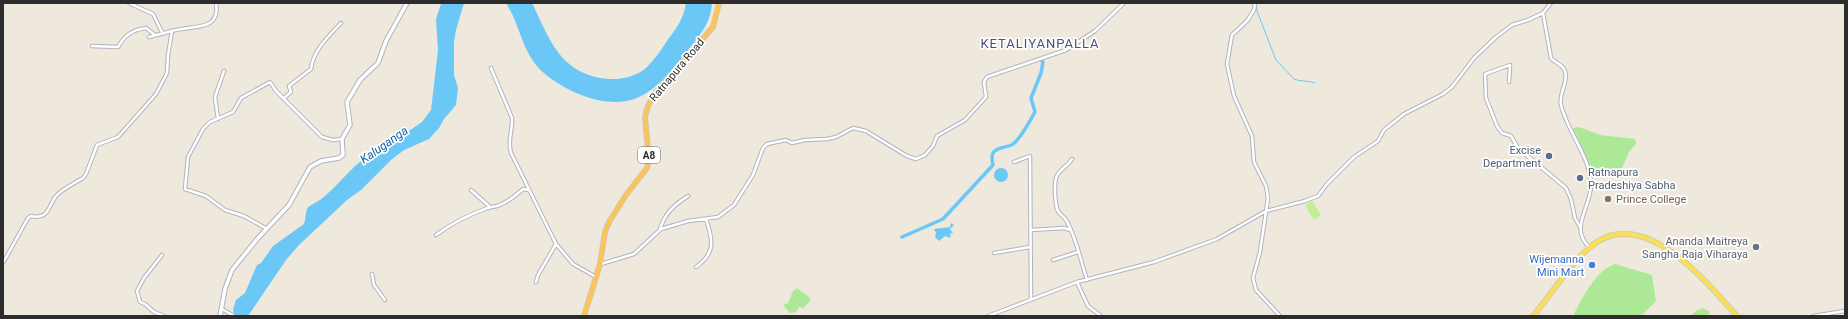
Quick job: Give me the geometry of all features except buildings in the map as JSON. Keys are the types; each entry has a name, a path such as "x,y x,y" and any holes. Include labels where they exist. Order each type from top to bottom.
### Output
{"highway":[{"name":"Ratnapura Road","path":"584,316 597,277 608,222 647,168 650,161 645,123 648,106 656,92 713,27 719,3"}],"main road":[{"path":"1533,316 1589,247 1604,238 1615,234 1642,236 1659,244 1682,260 1737,316"}],"street":[{"path":"129,3 153,14 162,32"},
{"path":"149,37 162,32 211,23 216,19 218,13 216,3"},
{"path":"220,316 229,276 267,229 289,205 310,167 321,161 339,158 343,154 344,149 342,139 350,125 347,102 360,80 378,63 386,41 407,3"},
{"path":"600,264 634,254 660,231 688,221 718,218 734,205 753,175 763,148 767,144 786,140 792,143 804,140 827,139 836,137 853,128 866,131 907,156 916,159 925,155 933,146 937,136 965,120 981,104 986,97 984,82 987,77 1066,50 1094,31 1124,3"},
{"path":"1255,3 1254,10 1247,21 1232,35 1227,64 1234,96 1252,136 1254,162 1266,186 1268,198 1260,252 1253,278 1256,290 1280,316"},
{"path":"988,316 1078,282 1154,262 1217,239 1266,211 1305,201 1318,196 1327,184 1350,162 1378,141 1384,130 1404,114 1443,94 1452,87 1474,58 1496,37 1512,24 1528,20 1543,13 1551,3"},
{"path":"1543,13 1551,58 1562,67 1566,73 1561,105 1590,173 1590,194 1580,227 1581,237 1589,247"},
{"path":"284,98 291,92 289,86 311,69 312,62 318,49 341,23"},
{"path":"92,46 118,47 122,41 135,29 146,28 156,35"},
{"path":"3,264 28,218 31,216 40,216 48,211 56,196 83,178 86,174 97,144 118,137 156,94 167,73 172,31"},
{"path":"1510,82 1510,65 1485,74 1486,98 1497,126 1502,132 1511,136 1518,148 1566,188 1571,199 1574,218 1580,227"},
{"path":"492,68 512,118 509,138 511,153 556,244 573,264 597,277"},
{"path":"218,119 216,103 219,82 224,71"},
{"path":"267,229 244,216 225,210 206,196 185,189 184,185 187,179 186,169 193,146 203,129 210,122 232,112 241,98 270,82 322,137 333,140 342,139"},
{"path":"213,99 216,103"},
{"path":"1014,162 1030,156 1031,300"},
{"path":"1072,159 1059,171 1055,180 1057,210 1060,215 1066,219 1087,280"},
{"path":"436,235 445,228 490,207 498,206 523,189 530,191"},
{"path":"471,190 490,207"},
{"path":"660,231 667,213 676,203 688,196"},
{"path":"696,267 706,258 712,240 706,219"},
{"path":"1031,230 1064,228 1071,231"},
{"path":"536,282 538,275 556,244"},
{"path":"994,254 1030,247"},
{"path":"1053,260 1078,252"},
{"path":"162,255 144,278 137,291 140,302 145,304 154,312 164,316"},
{"path":"372,274 374,285 385,300"},
{"path":"1078,282 1088,306 1101,316"},
{"path":"221,309 234,316"},
{"path":"1813,316 1845,311"}],"green space":[{"path":"1579,127 1600,135 1635,139 1636,144 1629,152 1622,168 1595,172 1592,169 1573,128"},
{"path":"1312,201 1321,215 1314,220 1305,206"},
{"path":"1615,264 1652,275 1656,301 1641,316 1573,316 1585,293 1601,272"},
{"path":"797,288 810,298 810,301 803,308 799,307 796,312 790,313 783,305 788,303 793,291"},
{"path":"1703,308 1710,312 1708,316 1691,316 1696,311"}],"water":[{"path":"464,3 454,42 454,75 458,88 456,105 429,139 404,150 391,160 361,190 347,200 299,245 286,260 248,316 235,316 233,310 236,300 245,293 257,265 261,263 273,246 304,224 306,211 308,208 328,194 367,156 385,147 389,142 397,139 422,122 431,110 438,50 436,19 441,4"},
{"path":"506,3 532,3 547,35 557,50 568,63 576,69 596,77 618,79 629,77 638,73 653,61 676,28 683,14 686,3 712,3 709,17 703,30 670,72 651,90 637,98 614,102 589,98 554,81 545,74 531,58"},
{"path":"1001,168 1006,170 1008,175 1006,180 1001,182 996,180 994,175 996,170"},
{"path":"951,223 954,225 950,229 953,233 949,234 951,235 950,238 945,236 939,241 935,237 936,233 934,229 950,227"}],"waterway":[{"path":"1256,4 1257,11 1276,60 1294,79 1315,83"},
{"path":"902,237 943,219 993,165 993,153 1000,148 1013,144 1016,141 1035,112 1031,98 1041,73 1043,62 1041,60"}],"place":[{"name":"Excise Department","path":"1549,156"},
{"name":"Ratnapura Pradeshiya Sabha","path":"1580,178"},
{"name":"Prince College","path":"1608,199"},
{"name":"Ananda Maitreya Sangha Raja Viharaya","path":"1756,247"},
{"name":"Wijemanna Mini Mart","path":"1592,265"}],"district":[{"name":"KETALIYANPALLA","path":"1040,43"}],"water label":[{"name":"Kaluganga","path":"384,145"}]}
